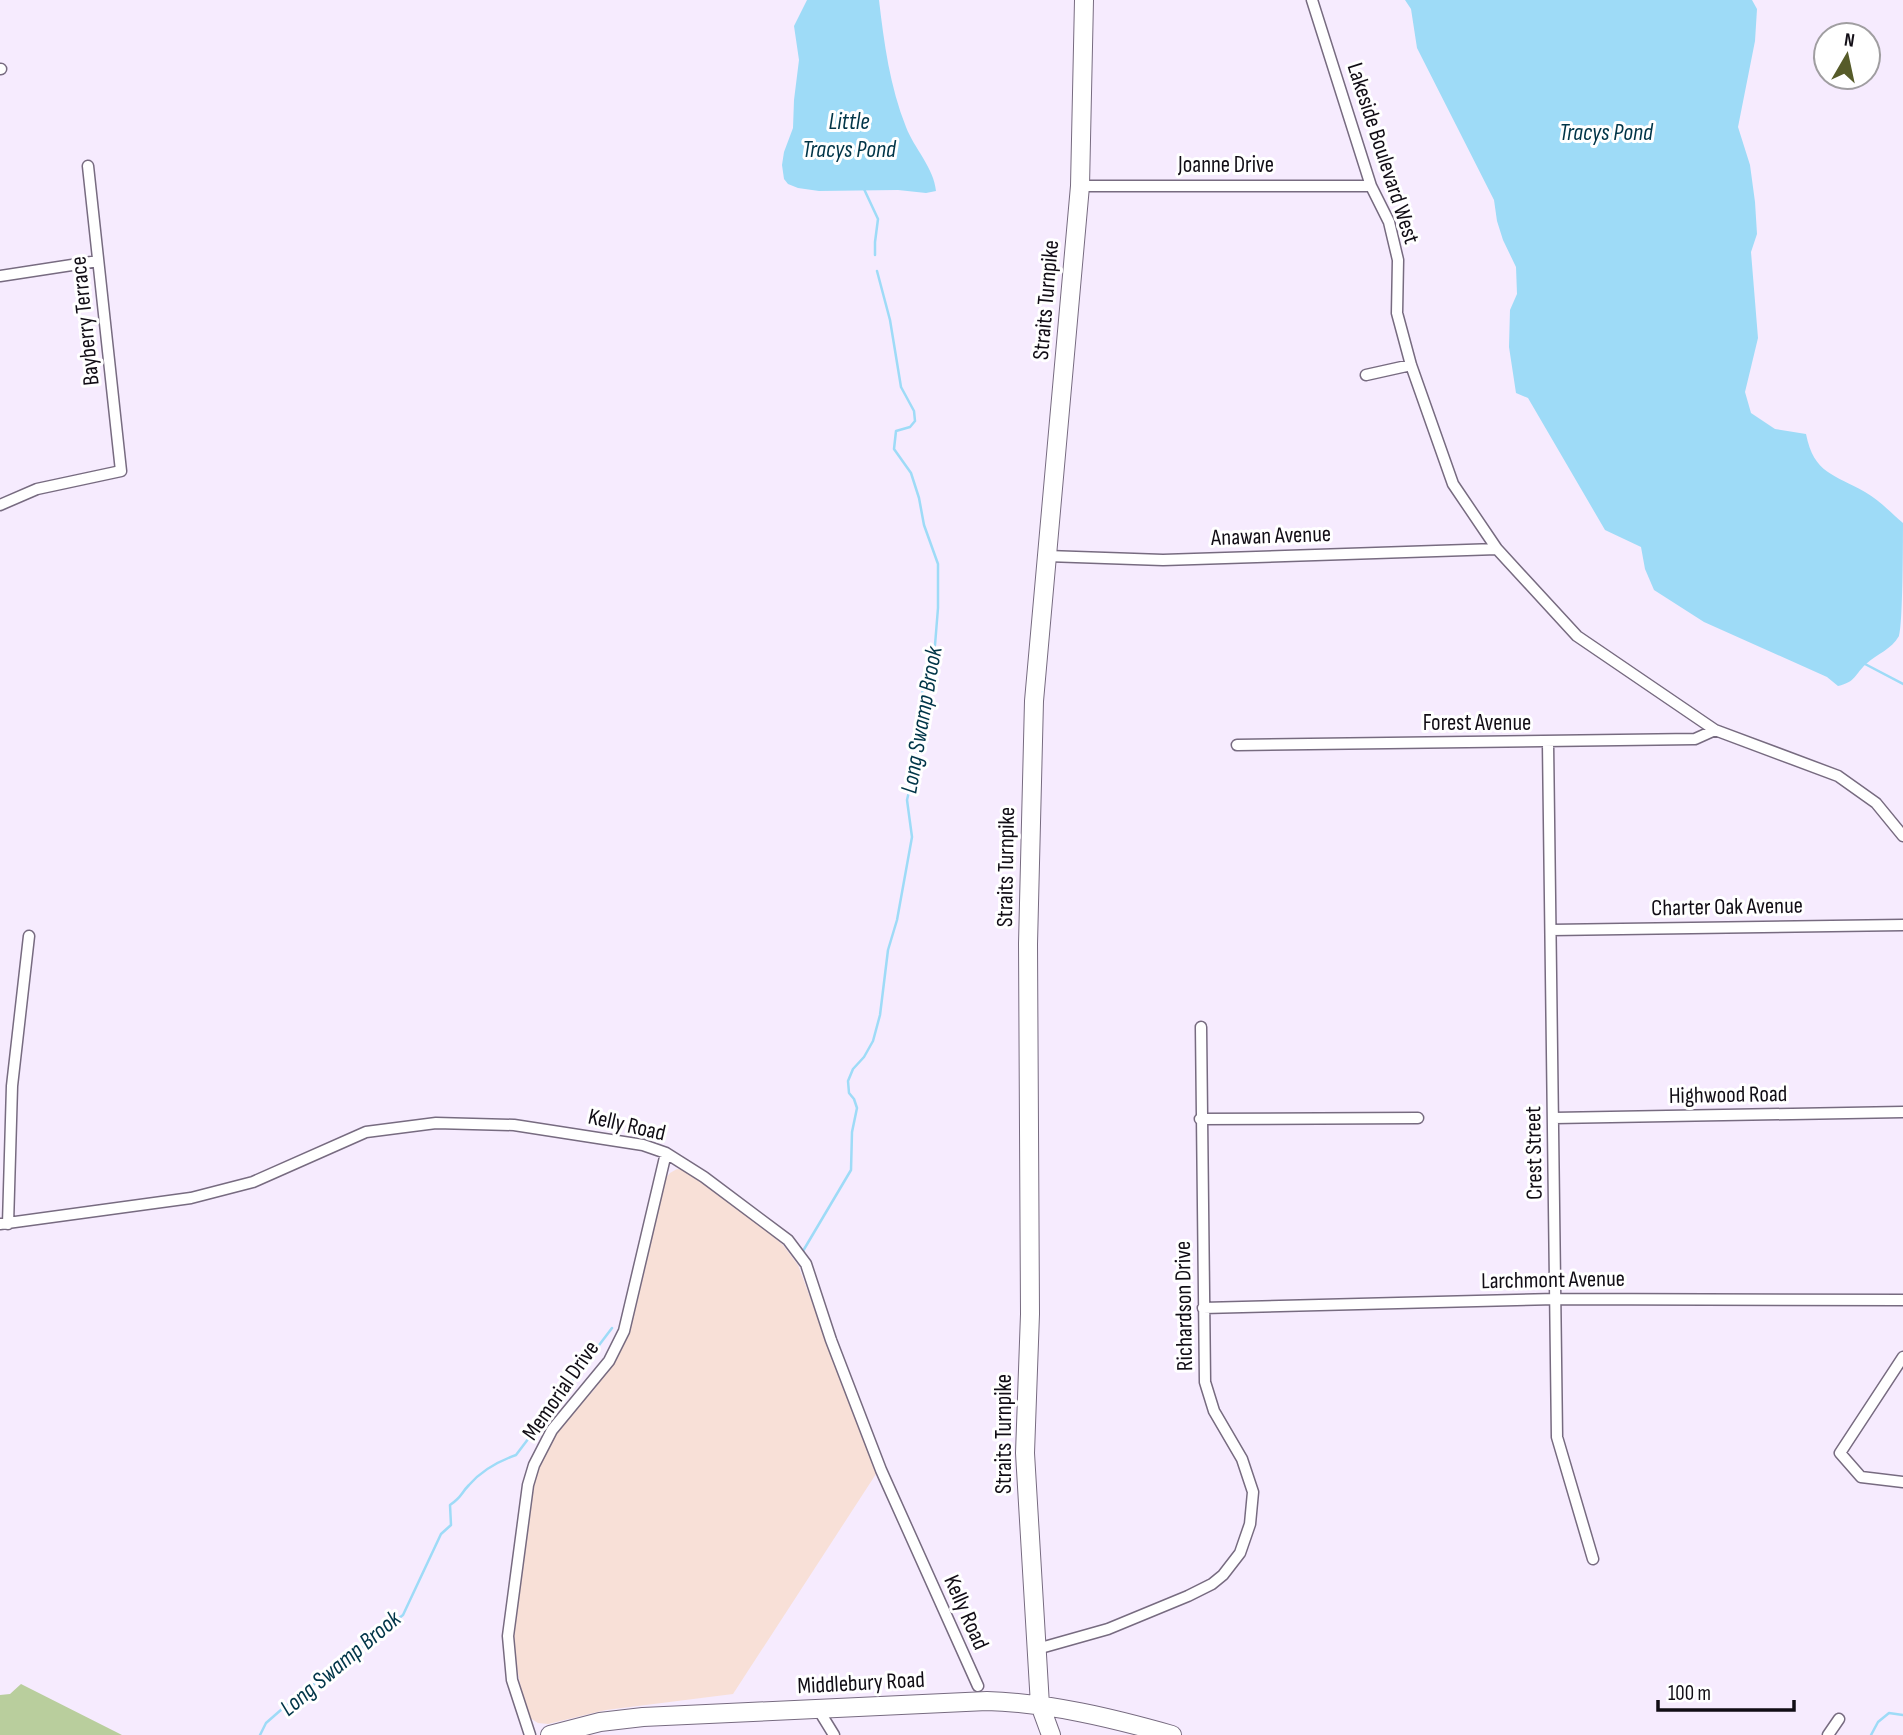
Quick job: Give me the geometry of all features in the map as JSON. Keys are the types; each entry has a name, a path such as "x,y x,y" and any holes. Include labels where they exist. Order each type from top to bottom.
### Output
{"main road":[{"name":"Straits Turnpike","path":"1051,1735 1040,1704 1025,1453 1030,1314 1028,944 1034,701 1080,186 1084,0"},
{"name":"Middlebury Road","path":"550,1735 600,1722 643,1717 987,1701 1040,1704 1128,1722 1172,1735"}],"street":[{"name":"Lakeside Boulevard West","path":"1312,0 1371,186 1389,222 1398,260 1397,313 1411,365 1453,484 1497,549 1577,636 1715,730 1838,776 1875,803 1903,836"},
{"name":"Bayberry Terrace","path":"0,505 37,489 121,471 88,166"},
{"name":"Joanne Drive","path":"1080,186 1371,186"},
{"path":"0,275 98,261"},
{"path":"1366,375 1411,365"},
{"name":"Anawan Avenue","path":"1047,556 1163,560 1497,549"},
{"name":"Forest Avenue","path":"1237,745 1695,739 1715,730"},
{"name":"Crest Street","path":"1548,743 1557,1437 1593,1559"},
{"name":"Charter Oak Avenue","path":"1551,930 1903,925"},
{"path":"4,1224 12,1086 29,936"},
{"name":"Richardson Drive","path":"1037,1649 1108,1629 1212,1584 1223,1576 1240,1553 1250,1524 1253,1492 1242,1459 1214,1411 1205,1382 1201,1027"},
{"path":"0,1084 12,1086"},
{"name":"Highwood Road","path":"1553,1118 1903,1112"},
{"path":"1200,1119 1418,1118"},
{"name":"Kelly Road","path":"4,1224 191,1198 253,1182 366,1132 424,1125 514,1125 632,1143 666,1153 704,1177 788,1240 806,1264 831,1340 881,1470 978,1686"},
{"name":"Memorial Drive","path":"530,1735 512,1680 508,1636 528,1485 534,1465 552,1430 609,1361 624,1331 666,1153"},
{"name":"Larchmont Avenue","path":"1203,1308 1556,1299 1903,1300"},
{"path":"1903,1357 1840,1453 1861,1477 1903,1482"},
{"path":"818,1709 834,1735"},
{"path":"1828,1735 1839,1719"}],"shaded area":[{"path":"677,1169 684,1170 767,1231 783,1245 798,1265 876,1474 733,1694 606,1710 548,1724 538,1723 530,1718 523,1698 514,1653 514,1630 534,1480 541,1459 560,1427 593,1391 616,1360 628,1335 666,1178"}],"green space":[{"path":"21,1684 122,1735 0,1735 0,1695 10,1694"}],"water":[{"name":"Little Tracys Pond","path":"807,0 879,0 896,96 906,127 932,174 936,191 819,191 798,188 784,179 782,165 793,128 799,60 794,26"},
{"name":"Tracys Pond","path":"1405,0 1752,0 1757,9 1755,41 1738,127 1750,165 1757,234 1751,252 1758,338 1745,392 1751,413 1775,429 1806,434 1814,457 1820,465 1870,495 1903,523 1899,636 1848,682 1838,686 1827,677 1704,622 1654,590 1645,569 1641,547 1605,530 1528,398 1516,393 1509,347 1510,310 1517,294 1516,267 1503,240 1494,200 1417,48 1411,9"}],"waterway":[{"name":"Long Swamp Brook","path":"864,189 878,219 875,255"},
{"name":"Long Swamp Brook","path":"803,1251 851,1170 852,1132 857,1108 849,1093 848,1081 853,1069 873,1041 880,1015 888,950 897,920 912,837 907,800 924,727 920,701 935,645 938,608 938,564 924,525 911,473 894,449 896,431 910,427 915,421 914,411 901,387 890,320 877,271"},
{"path":"1865,664 1903,684"},
{"name":"Long Swamp Brook","path":"260,1735 266,1723 282,1709 403,1615 441,1534 451,1525 450,1505 485,1471 516,1455 612,1328"},
{"path":"1871,1735 1878,1722 1889,1713 1903,1715"}]}
